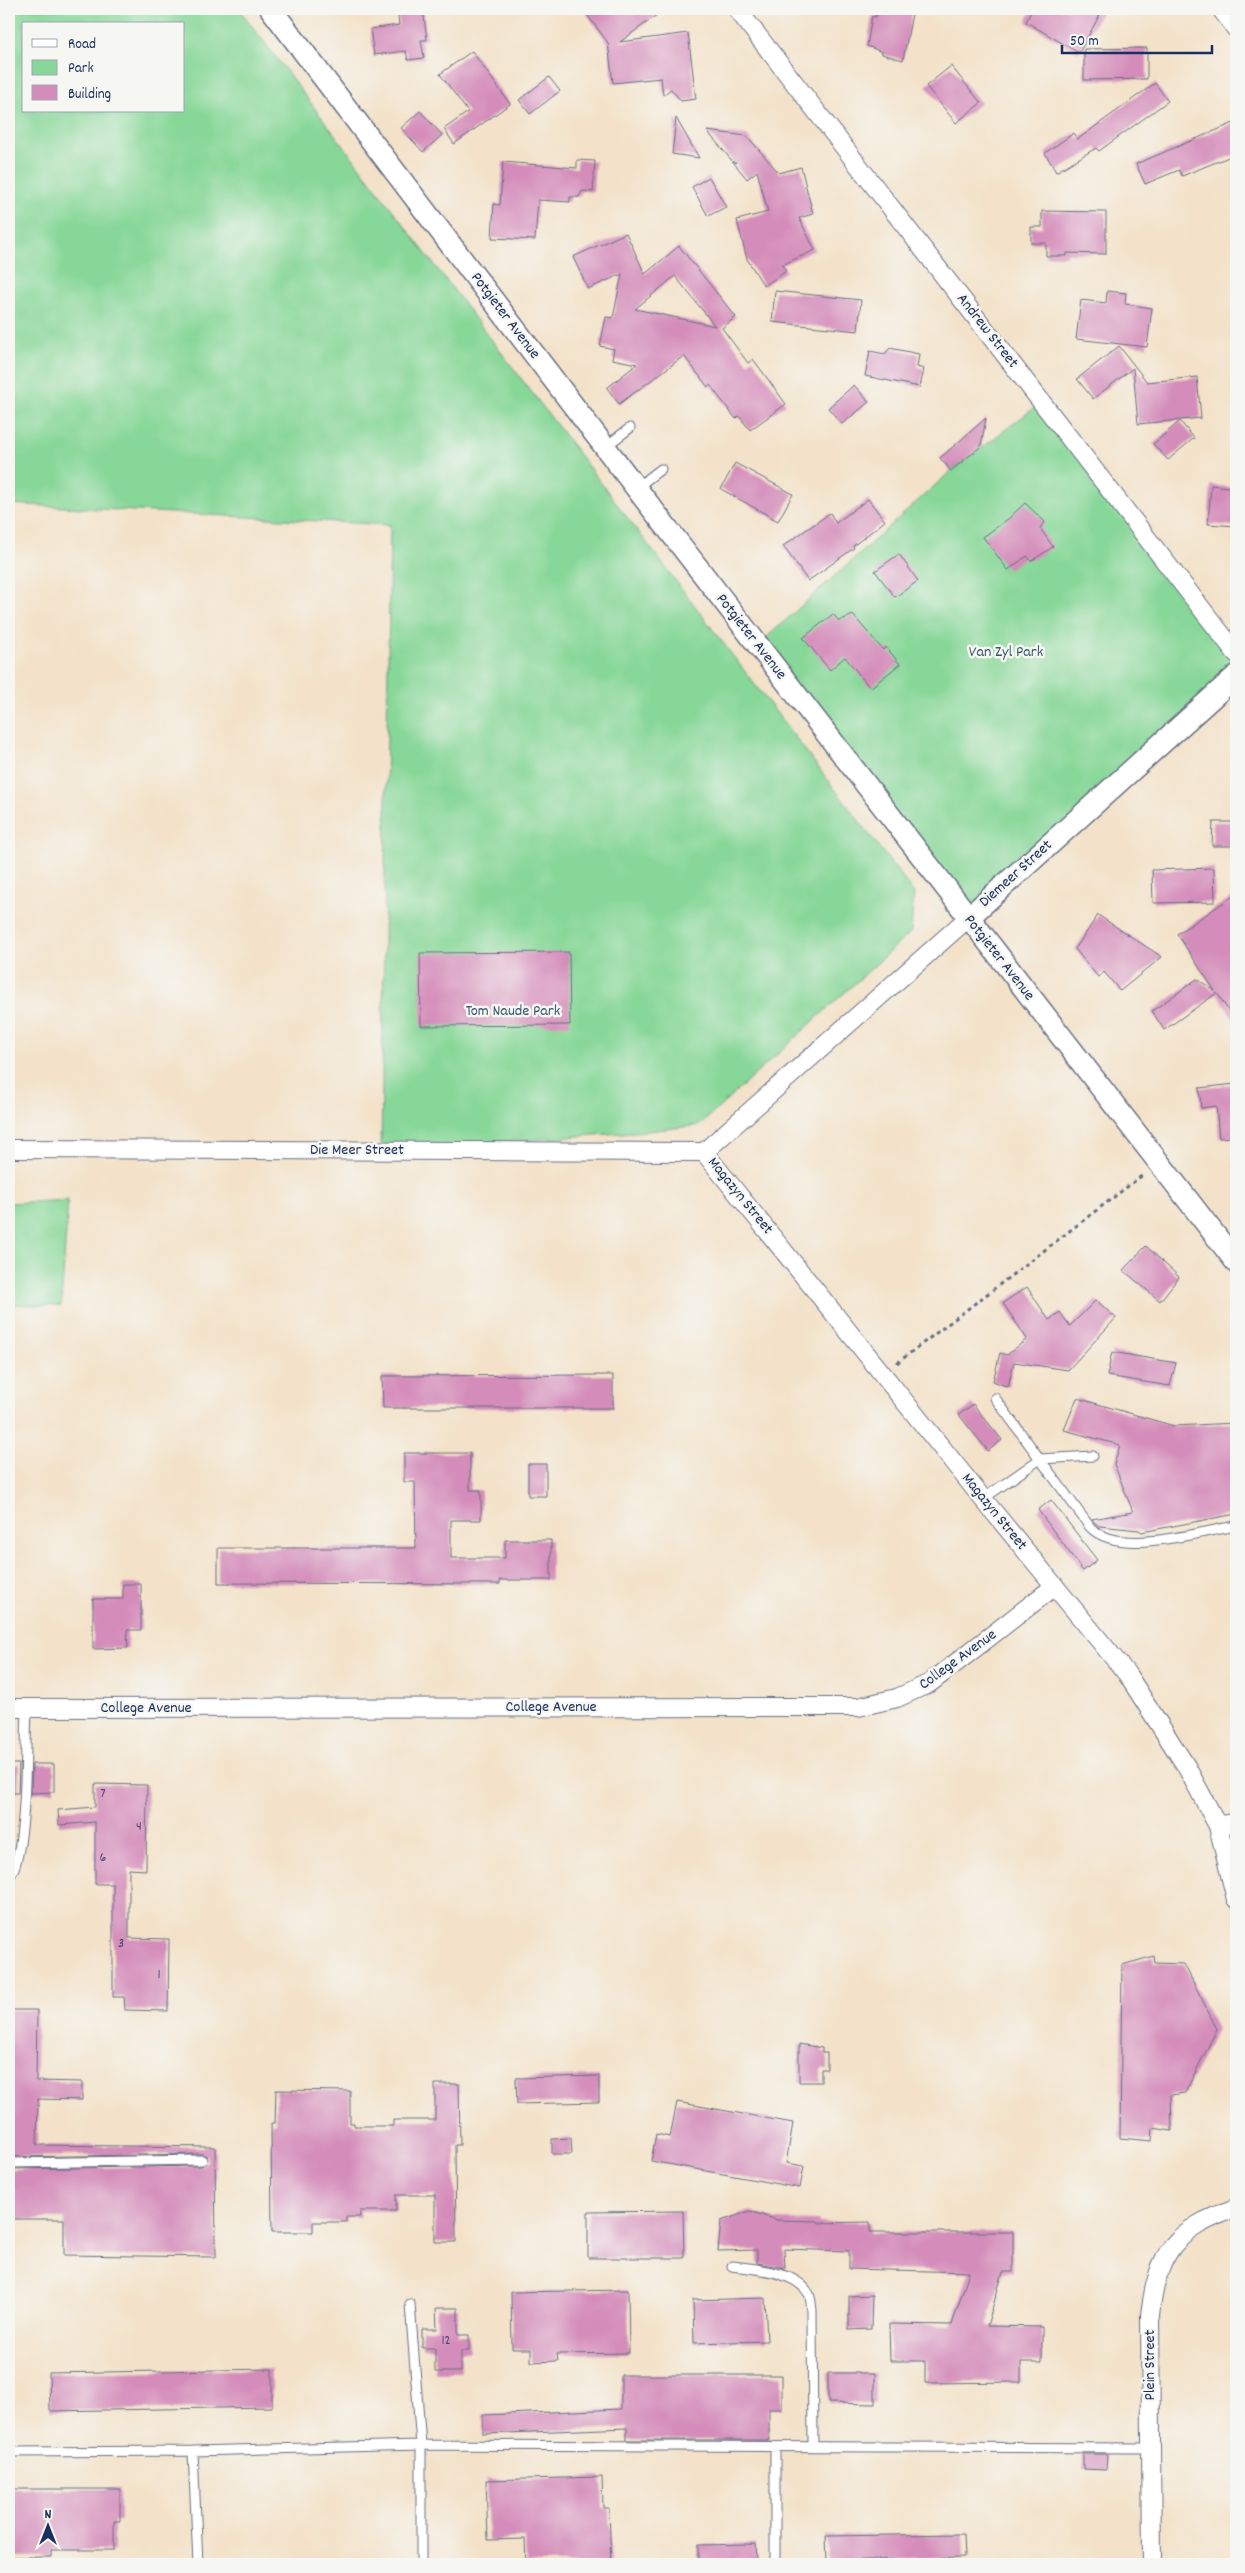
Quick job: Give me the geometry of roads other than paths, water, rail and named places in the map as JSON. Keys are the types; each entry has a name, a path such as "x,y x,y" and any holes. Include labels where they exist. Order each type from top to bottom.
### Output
{"street":[{"name":"Potgieter Avenue","path":"271,9 636,488 1236,1262"},
{"name":"Andrew Street","path":"737,9 1236,652"},
{"path":"1221,9 1236,29"},
{"name":"Diemeer Street","path":"704,1152 968,918 1236,676"},
{"name":"Die Meer Street","path":"9,1149 704,1152"},
{"name":"Magazyn Street","path":"704,1152 983,1500 1127,1674 1186,1766 1218,1826 1236,1899"},
{"name":"College Avenue","path":"9,1708 858,1707 897,1698 930,1683 1055,1586"},
{"path":"1218,1826 1236,1822"},
{"name":"Plein Street","path":"1152,2564 1150,2315 1156,2280 1175,2241 1189,2229 1236,2208"}],"lane":[{"path":"605,447 630,428"},
{"path":"636,488 661,469"},
{"path":"995,1398 1090,1527 1099,1535 1110,1540 1143,1542 1236,1526"},
{"path":"983,1500 1040,1459 1093,1456"},
{"path":"9,1878 13,1873 22,1838 27,1708"},
{"path":"9,2163 202,2160"},
{"path":"732,2266 762,2270 792,2279 802,2285 810,2295 812,2310 813,2446"},
{"path":"410,2304 421,2445 421,2564"},
{"path":"9,2452 193,2451 421,2445 1150,2448"},
{"path":"775,2447 775,2564"},
{"path":"193,2451 198,2564"}],"park label":[{"name":"Van Zyl Park","path":"1006,652"},
{"name":"Tom Naude Park","path":"513,1011"}]}
